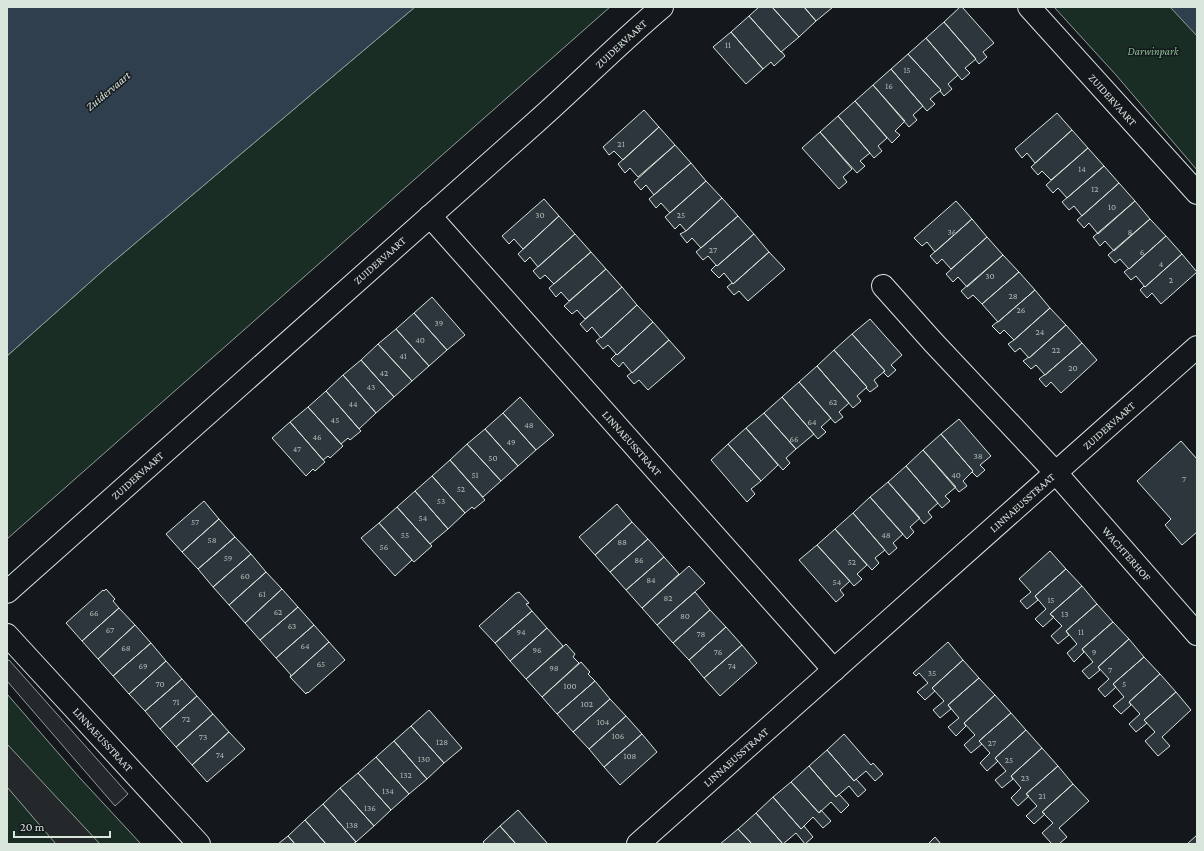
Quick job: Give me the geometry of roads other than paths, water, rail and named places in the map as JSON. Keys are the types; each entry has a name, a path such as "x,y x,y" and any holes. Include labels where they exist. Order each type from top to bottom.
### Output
{"street":[{"name":"ZUIDERVAART","path":"7,592 191,426 554,106 634,30 662,7"},
{"name":"ZUIDERVAART","path":"1029,7 1197,193"},
{"name":"LINNAEUSSTRAAT","path":"430,216 834,670"},
{"name":"LINNAEUSSTRAAT","path":"638,844 1056,472 933,342 883,286"},
{"name":"ZUIDERVAART","path":"1056,472 1197,347"},
{"name":"WACHTERHOF","path":"1056,472 1197,634"},
{"name":"LINNAEUSSTRAAT","path":"7,635 199,844"}],"water":[{"name":"Zuidervaart","path":"7,7 415,7 107,267 7,356"},
{"path":"1170,7 1197,7 1197,36"}],"park label":[{"name":"Darwinpark","path":"1153,51"}]}
